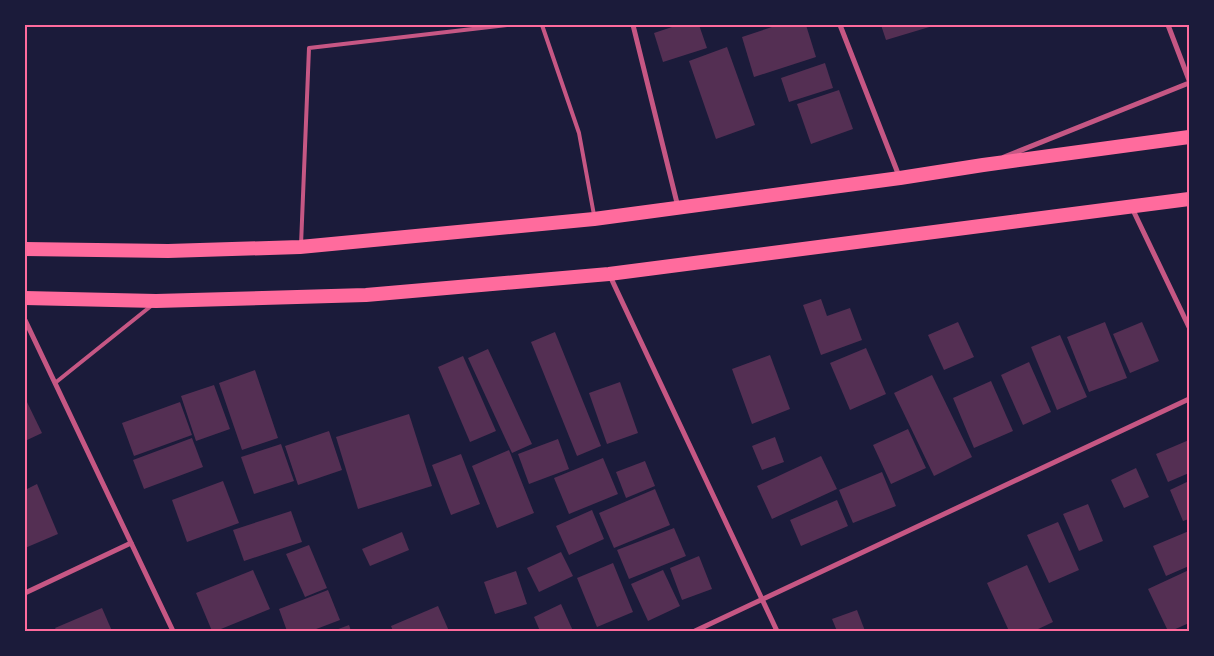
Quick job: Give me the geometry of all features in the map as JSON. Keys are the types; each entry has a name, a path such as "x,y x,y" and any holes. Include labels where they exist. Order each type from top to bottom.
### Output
{"highway":[{"path":"25,249 168,251 300,247 594,219 1189,137"},
{"path":"25,298 156,301 366,294 609,274 1189,199"}],"street":[{"path":"633,25 678,208"},
{"path":"840,25 900,178"},
{"path":"983,165 1189,81 1168,25"},
{"path":"1131,206 1189,327"},
{"path":"609,274 777,631"},
{"path":"25,320 173,631"},
{"path":"695,631 1189,399"},
{"path":"25,594 131,543"}],"lane":[{"path":"300,247 309,48 506,25"},
{"path":"542,25 579,133 594,219"},
{"path":"55,383 156,301"}],"building":[{"path":"678,25 699,25 707,48 663,62 654,33"},
{"path":"778,25 806,25 816,57 754,77 742,37"},
{"path":"881,25 936,25 886,40"},
{"path":"727,47 755,125 716,139 689,61"},
{"path":"825,63 833,88 789,102 781,78"},
{"path":"839,90 853,129 811,144 797,104"},
{"path":"821,299 827,316 850,308 862,340 821,355 803,305"},
{"path":"958,322 974,357 944,370 928,335"},
{"path":"1105,322 1127,378 1089,392 1067,337"},
{"path":"1142,322 1159,361 1130,373 1113,334"},
{"path":"555,332 601,446 577,456 531,342"},
{"path":"1060,335 1087,397 1057,410 1031,347"},
{"path":"866,348 886,394 850,410 830,363"},
{"path":"488,349 532,444 512,453 468,358"},
{"path":"770,355 790,409 752,424 732,369"},
{"path":"463,356 496,431 470,442 438,367"},
{"path":"1029,362 1051,412 1023,425 1001,375"},
{"path":"255,370 278,438 242,450 219,383"},
{"path":"932,375 972,457 934,476 894,393"},
{"path":"991,381 1013,431 974,448 953,398"},
{"path":"620,382 638,433 607,444 589,393"},
{"path":"214,385 230,429 196,441 181,396"},
{"path":"25,398 42,433 25,441"},
{"path":"180,402 192,435 134,456 122,423"},
{"path":"409,414 432,486 358,509 336,437"},
{"path":"908,429 926,468 891,484 873,445"},
{"path":"329,431 342,470 298,485 285,446"},
{"path":"775,437 784,462 762,470 752,446"},
{"path":"192,438 203,467 144,489 133,460"},
{"path":"558,439 569,469 529,484 518,454"},
{"path":"1189,440 1189,473 1168,482 1156,454"},
{"path":"281,444 294,481 254,494 241,457"},
{"path":"509,450 534,513 497,528 472,466"},
{"path":"461,454 480,504 451,515 432,465"},
{"path":"821,456 837,489 772,519 757,486"},
{"path":"603,458 618,494 569,514 554,478"},
{"path":"645,461 655,486 626,498 616,472"},
{"path":"1136,468 1149,497 1124,508 1111,480"},
{"path":"882,472 896,506 853,523 839,490"},
{"path":"223,481 239,523 187,542 172,500"},
{"path":"1189,481 1189,519 1183,521 1170,490"},
{"path":"37,484 58,534 25,548 25,490"},
{"path":"655,489 670,525 614,548 599,513"},
{"path":"837,500 848,526 801,546 790,520"},
{"path":"1088,504 1103,541 1079,551 1063,514"},
{"path":"592,510 604,539 569,555 556,526"},
{"path":"291,511 302,542 244,561 233,530"},
{"path":"1058,522 1079,570 1049,583 1027,535"},
{"path":"674,528 686,556 629,579 617,550"},
{"path":"1189,531 1189,566 1166,576 1153,546"},
{"path":"402,532 409,550 370,566 362,549"},
{"path":"309,545 327,588 305,597 286,554"},
{"path":"561,552 573,576 539,592 527,568"},
{"path":"699,556 712,589 682,600 670,568"},
{"path":"613,563 633,612 597,627 577,578"},
{"path":"1027,565 1053,622 1034,631 1009,631 987,583"},
{"path":"253,570 270,609 212,631 196,593"},
{"path":"663,570 680,606 648,621 631,584"},
{"path":"1189,570 1189,623 1168,631 1148,589"},
{"path":"516,571 527,604 495,614 484,582"},
{"path":"328,590 340,620 311,631 287,631 279,609"},
{"path":"561,604 573,631 540,631 534,617"},
{"path":"438,606 449,631 393,631 391,626"},
{"path":"102,608 112,631 57,631 55,628"},
{"path":"857,610 865,631 837,631 832,619"},
{"path":"349,625 351,631 333,631"}]}
